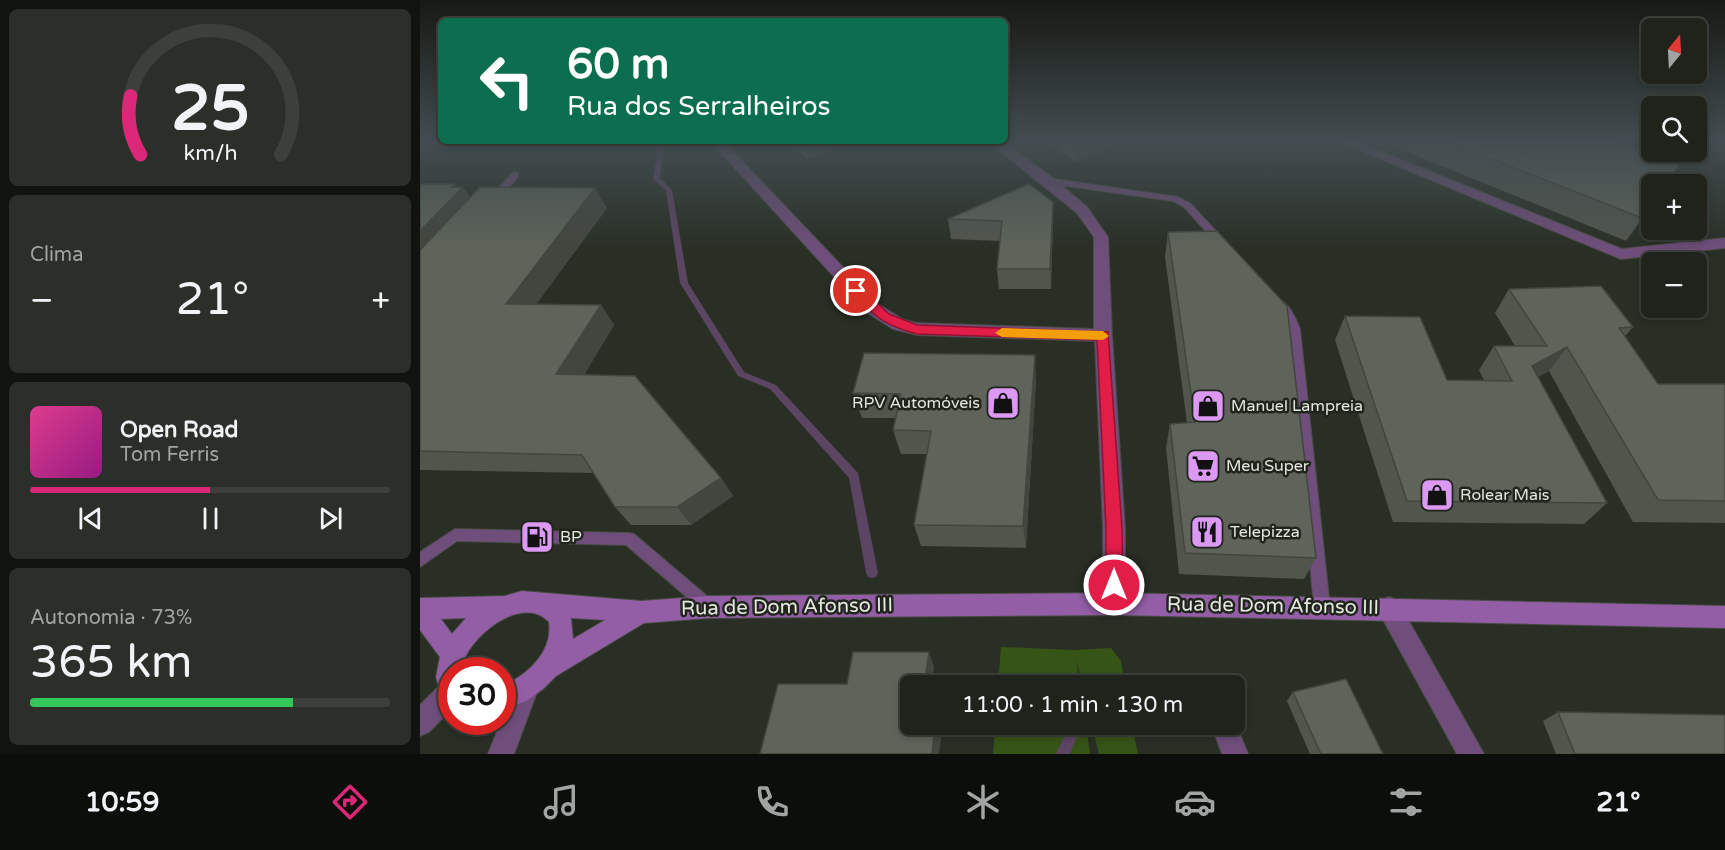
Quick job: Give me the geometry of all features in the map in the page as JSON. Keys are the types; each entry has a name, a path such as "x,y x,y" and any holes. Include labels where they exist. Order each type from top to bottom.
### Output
{"main road":[{"name":"Rua de Dom Afonso III","path":"508,606 522,602 641,612 709,607 1114,604 1389,608 1725,617"},
{"path":"516,692 527,687 546,668 556,652 561,637 562,623 557,612 547,605"},
{"path":"420,610 508,606"},
{"path":"452,657 476,625 508,606"},
{"path":"420,610 453,654"},
{"name":"Rua de Dom Afonso III","path":"546,668 641,612"}],"street":[{"path":"751,178 872,308 899,325 937,331 1103,335"},
{"path":"1044,178 1082,210 1101,237 1103,335 1114,528 1114,604"},
{"path":"1435,178 1621,254 1725,243"},
{"path":"1389,608 1471,754"},
{"path":"501,754 527,687"},
{"path":"420,723 438,705"},
{"path":"1228,735 1235,754"}],"lane":[{"path":"483,210 512,178"},
{"path":"1048,181 1175,199 1188,206 1234,256"},
{"path":"1266,290 1287,314 1293,329 1322,607"},
{"path":"420,560 456,536 629,539 709,607"}],"green space":[{"path":"1001,647 1074,650 1111,648 1121,661 1123,675 1080,675 1076,660 1078,675 999,675"},
{"path":"994,735 1087,735 1090,754 993,754"},
{"path":"1094,735 1134,735 1138,754 1099,754"}],"building":[{"path":"1541,178 1641,178 1641,218"},
{"path":"420,184 454,184 451,187 463,187 420,231"},
{"path":"1029,184 1053,202 1050,269 997,269 1002,221 948,219"},
{"path":"480,187 595,188 506,304 601,305 556,374 635,376 721,478 677,507 615,507 582,455 420,451 420,250"},
{"path":"1217,231 1287,306 1316,558 1185,553 1170,424 1195,422 1168,232"},
{"path":"1601,286 1633,327 1619,328 1658,384 1725,384 1725,501 1658,500 1567,347 1532,366 1607,503 1407,501 1345,316 1420,317 1447,380 1512,381 1494,346 1547,346 1509,289"},
{"path":"864,353 1035,355 1023,526 914,525 931,431 893,430 901,394 853,393"},
{"path":"853,652 929,652 926,675 900,675 900,735 934,735 932,754 760,754 778,684 847,684"},
{"path":"1346,679 1383,754 1321,754 1293,692"},
{"path":"1558,712 1725,715 1725,754 1575,754"}],"waterway":[{"path":"656,178 669,190 684,283 741,374 773,387 854,476 872,573"},
{"path":"1063,754 1070,735"}],"slow traffic":[{"path":"1002,333 1103,336"}],"place":[{"name":"RPV Automóveis","path":"1003,403"},
{"name":"Manuel Lampreia","path":"1208,406"},
{"name":"Meu Super","path":"1203,466"},
{"name":"Rolear Mais","path":"1437,495"},
{"name":"Telepizza","path":"1207,532"},
{"name":"BP","path":"537,537"}],"route":[{"path":"856,291 884,317 899,325 917,329 1103,335 1114,528 1114,585"}]}
